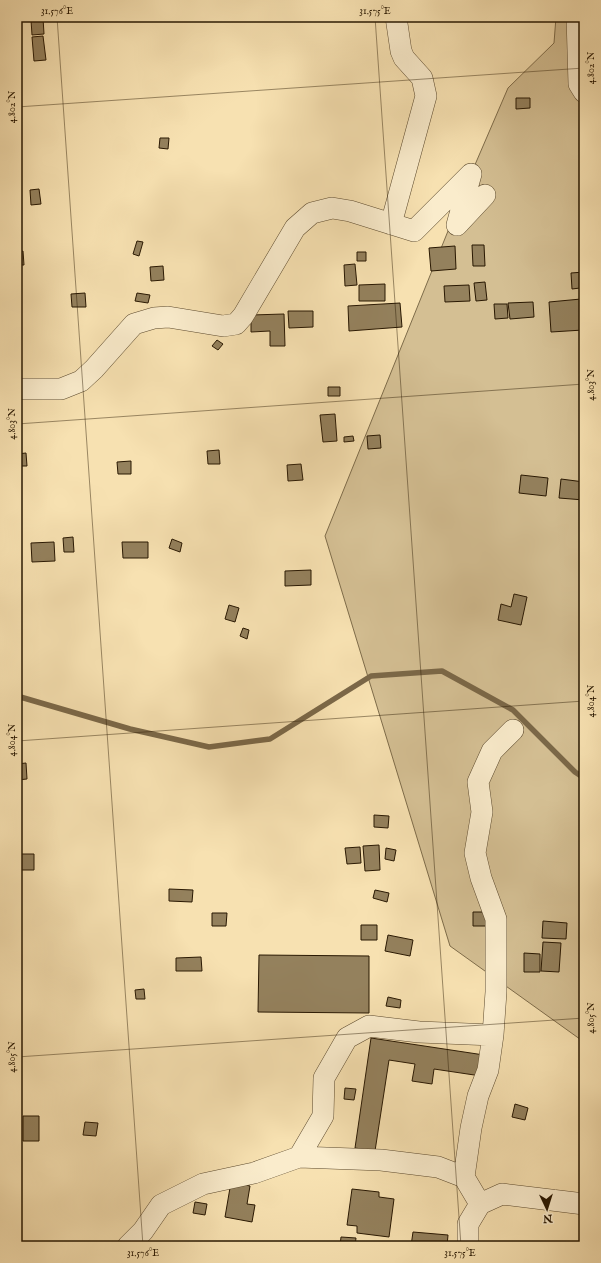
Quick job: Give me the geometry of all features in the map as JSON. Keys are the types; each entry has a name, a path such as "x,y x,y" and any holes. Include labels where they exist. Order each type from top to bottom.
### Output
{"street":[{"path":"391,224 426,96 422,78 404,58 401,51 398,41 396,17"},
{"path":"577,17 579,84 584,92"},
{"path":"17,389 61,389 81,381 94,369 134,324 154,318 168,317 223,326 236,324 294,228 312,213 332,208 350,211 414,231 471,174 457,225 485,195"},
{"path":"464,1177 471,1128 478,1096 488,1070 493,1035 496,992 496,919 481,878 475,853 482,812 478,782 492,751 513,730"},
{"path":"299,1157 323,1116 324,1078 347,1038 369,1026 419,1032 493,1035"},
{"path":"128,1246 143,1231 161,1205 203,1184 254,1173 299,1157 381,1160 438,1167 464,1177 480,1204"},
{"path":"468,1246 468,1224 480,1204 502,1194 584,1204"}],"shaded area":[{"path":"556,17 584,17 584,1042 450,946 325,536 471,174 508,88 554,43"}],"building":[{"path":"360,17 375,17 375,21 360,21"},
{"path":"43,18 44,34 32,35 31,20"},
{"path":"43,36 46,60 34,61 32,37"},
{"path":"516,98 530,98 530,108 516,109"},
{"path":"160,138 169,138 168,149 159,148"},
{"path":"39,189 41,204 31,205 30,190"},
{"path":"137,241 143,242 139,256 133,254"},
{"path":"472,245 484,245 485,266 473,266"},
{"path":"455,246 456,269 431,271 429,248"},
{"path":"23,251 24,265 17,265 17,252"},
{"path":"357,252 366,252 366,261 357,261"},
{"path":"355,264 357,285 345,286 344,265"},
{"path":"163,266 164,280 151,281 150,267"},
{"path":"584,272 584,296 580,296 580,288 572,289 571,273"},
{"path":"485,282 487,300 476,301 474,283"},
{"path":"385,284 385,301 359,301 359,285"},
{"path":"469,285 470,301 445,302 444,286"},
{"path":"85,293 86,307 72,307 71,294"},
{"path":"137,293 150,295 148,303 135,301"},
{"path":"581,299 583,330 551,332 549,302"},
{"path":"533,302 534,317 510,319 508,303"},
{"path":"400,303 402,327 349,331 348,306"},
{"path":"494,304 507,304 508,318 495,319"},
{"path":"288,311 313,311 313,327 289,328"},
{"path":"284,314 285,346 270,346 270,331 251,332 251,315"},
{"path":"217,340 223,344 218,350 212,346"},
{"path":"328,387 340,387 340,396 328,396"},
{"path":"335,414 337,441 323,442 320,415"},
{"path":"380,435 381,448 368,449 367,436"},
{"path":"353,436 354,441 344,442 344,437"},
{"path":"219,450 220,464 208,464 207,451"},
{"path":"26,453 27,466 17,466 17,454"},
{"path":"131,461 131,474 118,474 117,462"},
{"path":"301,464 303,480 288,481 287,465"},
{"path":"521,475 548,478 546,496 519,493"},
{"path":"561,479 584,482 584,500 559,498"},
{"path":"73,537 74,552 64,552 63,538"},
{"path":"172,539 182,543 180,552 169,548"},
{"path":"54,542 55,561 32,562 31,543"},
{"path":"122,542 148,542 148,558 123,558"},
{"path":"311,570 311,585 285,586 285,571"},
{"path":"514,594 527,597 521,625 498,620 501,604 511,607"},
{"path":"229,605 239,608 235,622 225,619"},
{"path":"243,628 249,630 247,639 240,636"},
{"path":"26,763 27,779 17,780 17,764"},
{"path":"374,815 389,816 388,828 374,827"},
{"path":"379,845 380,870 365,871 363,846"},
{"path":"360,847 361,863 347,864 345,848"},
{"path":"386,848 396,850 394,861 385,859"},
{"path":"18,854 34,854 34,870 18,870"},
{"path":"169,889 193,890 192,902 169,901"},
{"path":"375,890 389,893 387,902 373,898"},
{"path":"473,912 487,912 487,926 473,926"},
{"path":"212,913 227,913 226,926 212,926"},
{"path":"543,921 567,923 566,939 542,938"},
{"path":"361,925 377,925 377,940 361,940"},
{"path":"388,935 413,940 410,956 385,951"},
{"path":"543,942 561,943 559,972 541,971"},
{"path":"524,953 540,954 540,972 524,972"},
{"path":"259,955 369,956 369,1013 258,1012"},
{"path":"201,957 202,971 176,971 176,958"},
{"path":"144,989 145,999 136,999 135,990"},
{"path":"388,997 401,1000 400,1008 386,1006"},
{"path":"371,1038 484,1055 481,1076 434,1069 432,1084 412,1081 415,1064 389,1060 375,1151 355,1148"},
{"path":"345,1088 356,1089 354,1100 344,1099"},
{"path":"515,1104 528,1108 525,1120 512,1117"},
{"path":"23,1116 39,1116 39,1141 23,1141"},
{"path":"85,1122 98,1123 96,1136 83,1135"},
{"path":"231,1182 250,1186 247,1204 255,1205 252,1222 225,1217"},
{"path":"352,1189 379,1192 379,1197 394,1199 389,1237 357,1233 357,1226 347,1225"},
{"path":"195,1202 207,1204 205,1215 193,1213"},
{"path":"413,1232 448,1235 447,1246 411,1246"},
{"path":"341,1237 356,1238 355,1246 340,1246"}],"waterway":[{"path":"17,696 130,729 209,747 270,739 371,676 442,671 513,710 575,772 584,778"}]}
